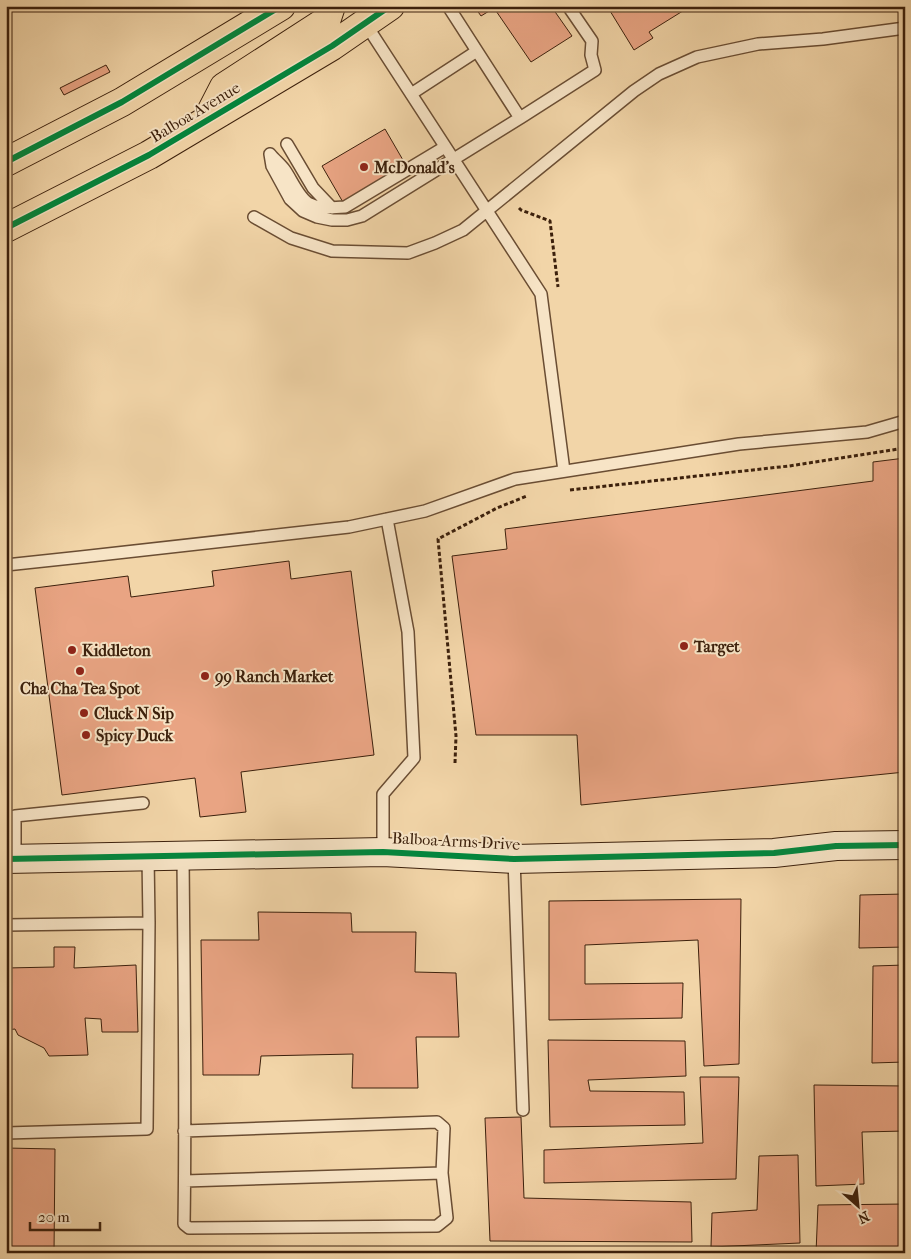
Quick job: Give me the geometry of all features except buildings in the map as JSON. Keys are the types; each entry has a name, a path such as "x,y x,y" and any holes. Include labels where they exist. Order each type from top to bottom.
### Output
{"main road":[{"path":"6,162 122,102 281,6"},
{"name":"Balboa Avenue","path":"207,120 224,87 326,20 331,6"},
{"name":"Balboa Avenue","path":"6,228 149,154 332,46 368,15 390,6"}],"street":[{"name":"Balboa Arms Drive","path":"11,859 383,852 514,859 774,853 836,846 905,845"}],"lane":[{"path":"448,6 520,118"},
{"path":"445,147 345,207 332,208 308,204 295,188 284,169 270,154 272,166 290,199 303,211 317,217 332,220 347,220 362,216 595,70 591,55 592,41 568,6"},
{"path":"368,15 411,94 541,294 564,471"},
{"path":"254,217 290,238 332,251 408,253 463,230 634,91 659,74 697,57 758,44 823,39 905,28"},
{"path":"411,94 477,51"},
{"path":"287,144 314,188 332,208"},
{"path":"6,564 81,558 349,527 425,511 515,479 739,444 867,432 905,421"},
{"path":"383,852 383,794 414,758 408,632 387,519"},
{"path":"11,859 15,816 143,803"},
{"path":"6,1133 147,1129 148,856"},
{"path":"183,856 184,1224 189,1228 437,1226 447,1218 442,1173 444,1128 438,1122 184,1131"},
{"path":"514,859 523,1110"},
{"path":"6,925 149,923"},
{"path":"185,1181 442,1173"}],"path":[{"path":"562,491 789,466 905,448"},
{"path":"455,764 456,736 438,539 497,508 532,494"}],"cycle path":[{"path":"6,162 122,102 281,6"},
{"path":"6,228 149,155 332,46 390,6"},
{"path":"6,859 383,852 514,859 774,853 836,846 905,845"}],"place":[{"name":"McDonald's","path":"364,167"},
{"name":"Target","path":"684,646"},
{"name":"Kiddleton","path":"72,650"},
{"name":"Cha Cha Tea Spot","path":"80,671"},
{"name":"99 Ranch Market","path":"205,676"},
{"name":"Cluck N Sip","path":"84,713"},
{"name":"Spicy Duck","path":"86,735"}]}
